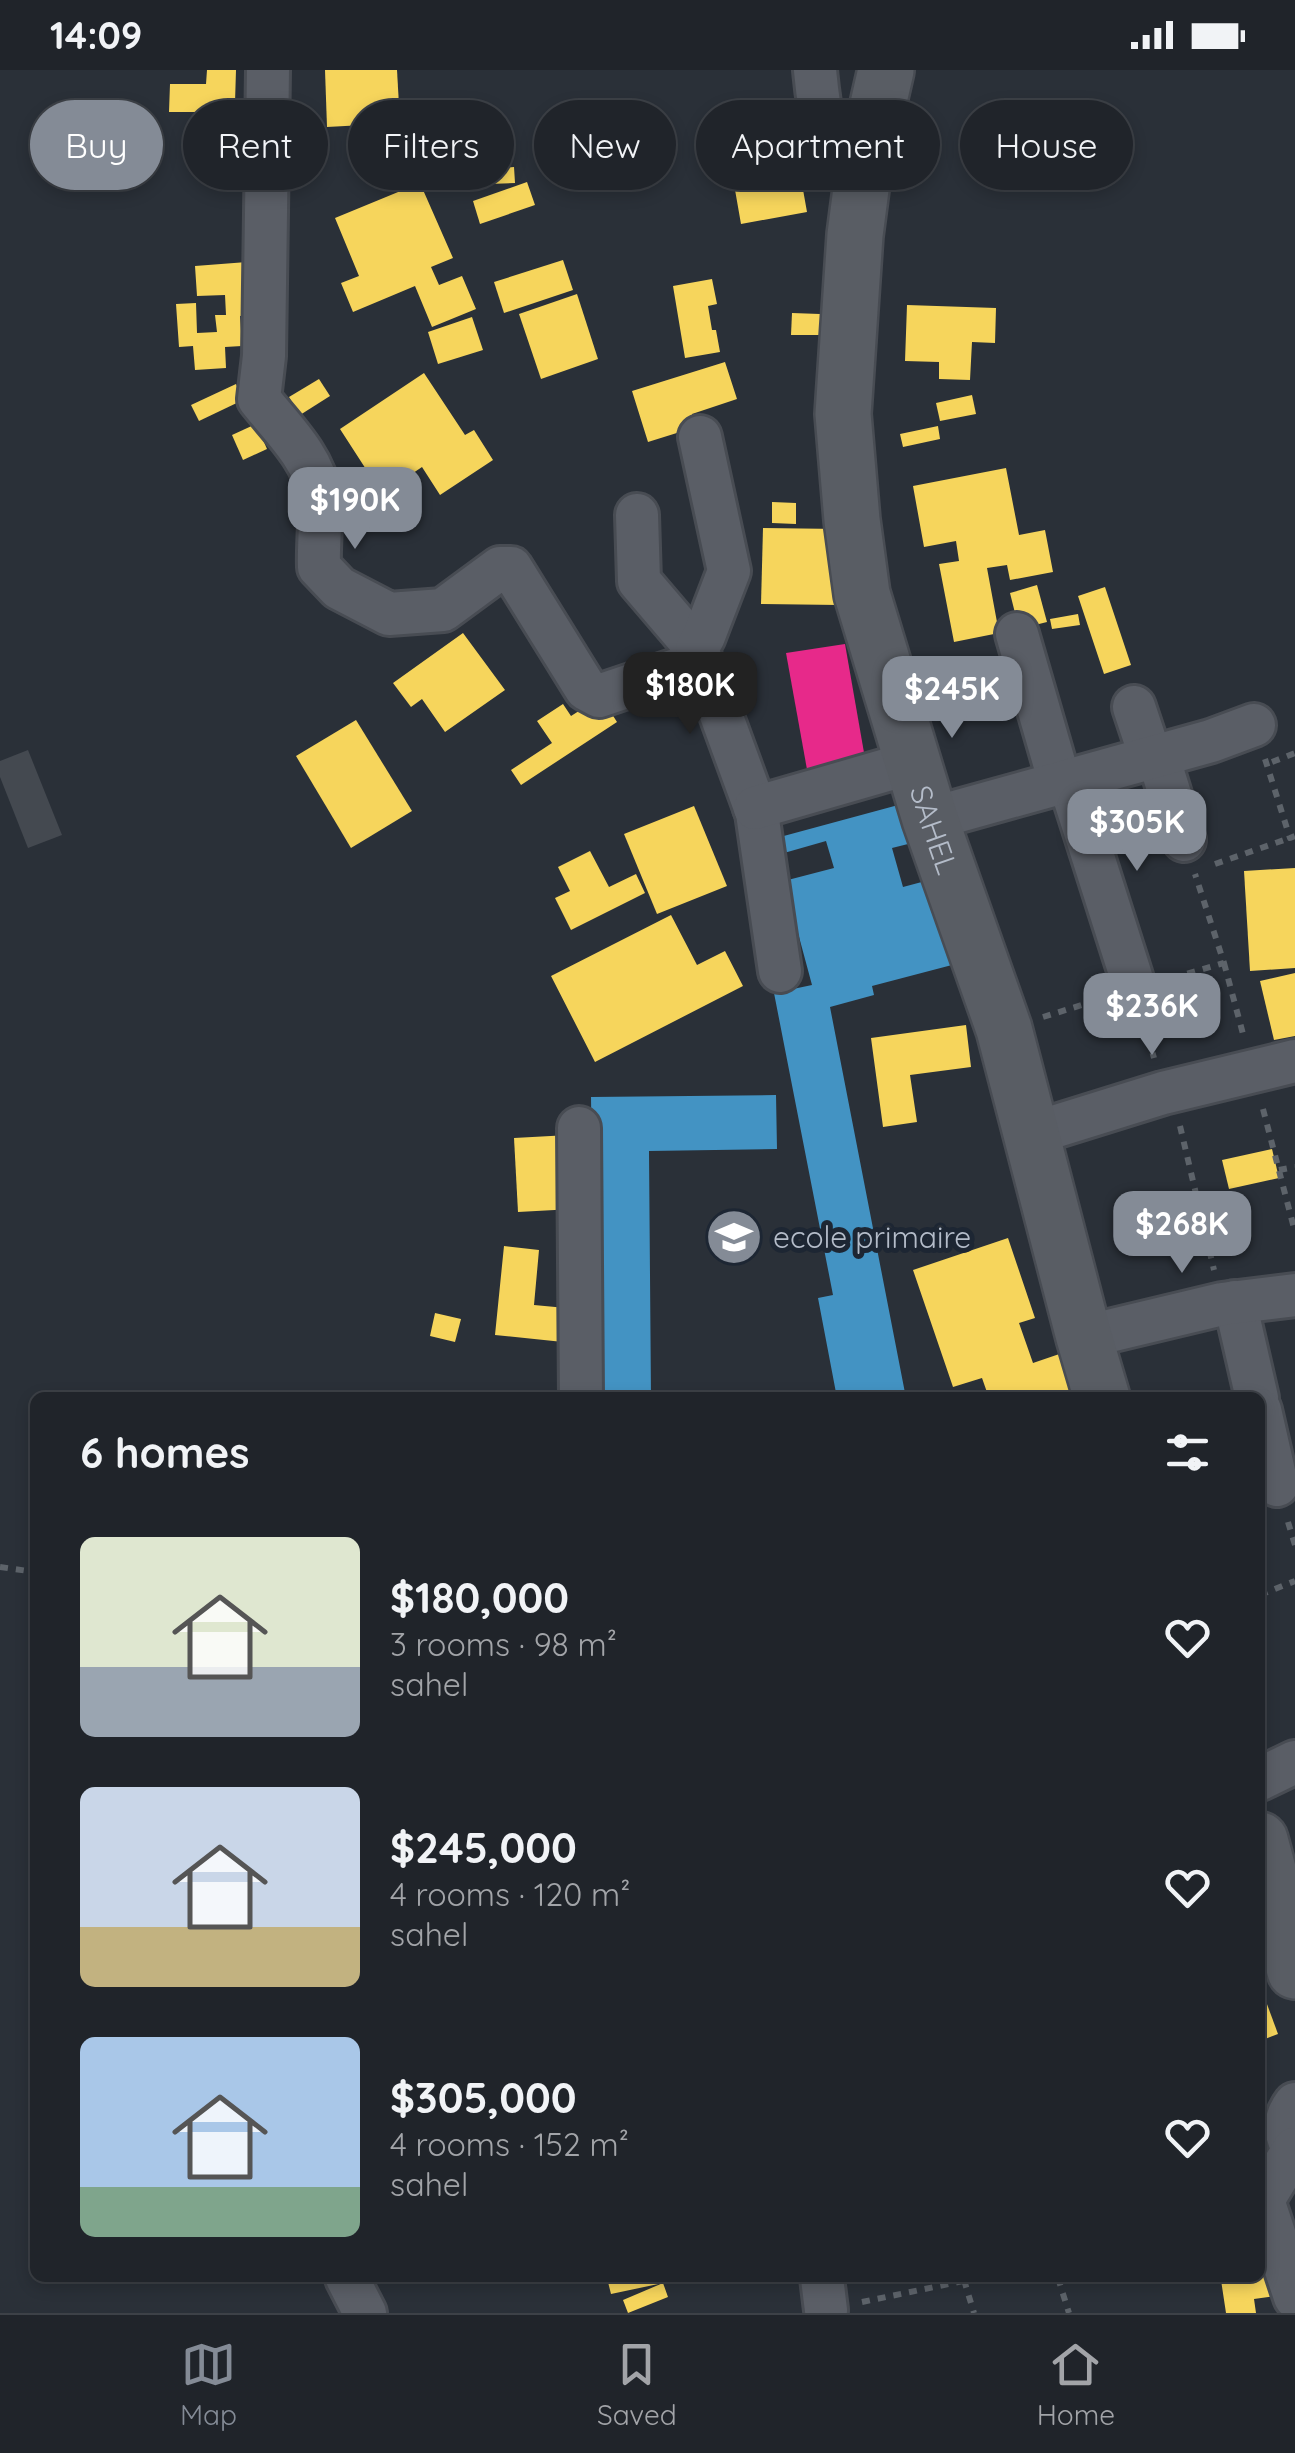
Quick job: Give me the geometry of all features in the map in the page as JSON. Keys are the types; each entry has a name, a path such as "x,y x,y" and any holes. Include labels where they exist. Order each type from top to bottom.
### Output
{"street":[{"path":"268,70 260,400 312,472 318,494 319,567 339,588 389,614 442,610 500,568 511,568 586,688 599,696 698,655 729,571 700,436"},
{"path":"815,70 818,100"},
{"name":"SAHEL","path":"879,100 886,70"},
{"name":"SAHEL","path":"861,190 843,414 862,594 930,819 1004,1029 1100,1392"},
{"path":"637,515 639,581 698,655 755,808 780,971"},
{"path":"1016,634 1135,989"},
{"path":"1134,708 1189,856"},
{"path":"930,819 1211,742 1260,745"},
{"path":"755,808 914,762"},
{"path":"1031,1134 1167,1092 1295,1060"},
{"path":"580,1128 581,1392"},
{"path":"1084,1337 1229,1303 1295,1294"},
{"path":"1229,1303 1255,1392"},
{"path":"1265,1432 1277,1485"},
{"path":"1265,1777 1295,1762"},
{"path":"1265,1832 1295,1835"},
{"path":"1265,1859 1295,1971"},
{"path":"1265,2191 1286,2129"},
{"path":"1265,2209 1295,2297"},
{"path":"350,2282 365,2313"}],"path":[{"path":"1260,745 1295,753"},
{"path":"1189,856 1292,837 1260,745"},
{"path":"1135,989 1229,1303"},
{"path":"1278,1170 1295,1168"},
{"path":"0,1567 30,1571"},
{"path":"1265,1592 1295,1580"},
{"path":"824,2294 944,2282"},
{"path":"965,2282 974,2313"},
{"path":"1059,2282 1069,2313"}],"building: Homes":[{"path":"207,70 236,70 235,100 183,100 183,112 169,112 170,84 206,84"},
{"path":"325,70 397,70 399,100 348,100 348,126 328,127"},
{"path":"527,182 535,205 480,224 473,201 514,190"},
{"path":"403,190 423,190 453,258 431,267 439,285 462,276 476,309 432,327 415,286 353,312 341,283 359,276 335,218"},
{"path":"735,190 803,190 807,212 741,224"},
{"path":"563,260 573,290 504,313 494,282"},
{"path":"247,262 251,315 240,316 242,346 225,347 226,368 195,370 193,346 179,347 176,304 196,303 197,333 217,332 215,315 226,315 225,295 197,296 195,266"},
{"path":"712,279 717,304 708,306 720,352 685,358 673,286"},
{"path":"577,294 598,359 541,379 519,314"},
{"path":"907,305 996,308 995,343 972,342 970,380 939,379 939,362 905,361"},
{"path":"792,313 820,314 820,335 791,335"},
{"path":"472,317 483,350 438,364 428,332"},
{"path":"725,362 737,399 692,414 696,427 648,442 632,391"},
{"path":"424,373 465,435 474,430 493,460 440,495 422,467 382,494 340,429"},
{"path":"319,379 330,396 300,415 289,397"},
{"path":"236,384 243,400 199,421 191,405"},
{"path":"972,395 976,414 940,421 936,403"},
{"path":"256,424 267,449 243,460 232,435"},
{"path":"938,426 940,439 903,447 900,434"},
{"path":"1006,468 1019,535 1045,530 1053,572 1010,580 1007,565 987,568 999,633 954,642 939,564 959,561 956,541 924,547 913,486"},
{"path":"772,502 796,503 796,524 772,523"},
{"path":"763,528 840,529 839,605 761,604"},
{"path":"1037,585 1047,622 1019,629 1010,593"},
{"path":"1105,587 1131,665 1104,674 1078,596"},
{"path":"1078,614 1080,625 1052,629 1050,619"},
{"path":"463,633 505,690 445,732 422,699 411,707 393,683"},
{"path":"601,697 617,722 521,785 511,770 552,743 537,721 563,704 571,716"},
{"path":"356,720 412,811 351,848 296,756"},
{"path":"694,806 727,886 657,914 624,834"},
{"path":"590,851 609,887 636,874 645,893 571,930 555,898 570,891 558,867"},
{"path":"1295,868 1295,968 1250,971 1244,871"},
{"path":"671,915 697,965 725,951 743,986 595,1062 551,976"},
{"path":"1295,973 1295,1036 1274,1040 1260,981"},
{"path":"966,1025 971,1067 910,1075 917,1122 883,1127 871,1038"},
{"path":"569,1135 573,1209 518,1212 514,1138"},
{"path":"1272,1149 1279,1178 1229,1189 1222,1160"},
{"path":"1008,1238 1035,1318 1019,1323 1033,1363 1074,1349 1086,1385 1067,1392 987,1392 982,1378 953,1387 913,1270"},
{"path":"504,1246 539,1250 534,1305 566,1308 563,1342 495,1335"},
{"path":"435,1313 461,1319 455,1342 430,1336"},
{"path":"1265,1999 1278,2034 1265,2039"},
{"path":"1280,2272 1284,2295 1254,2299 1256,2313 1226,2313 1221,2282 1265,2282 1265,2274"},
{"path":"608,2282 668,2282 611,2294"},
{"path":"663,2283 668,2297 628,2313 623,2300"}],"building: Schools":[{"path":"913,801 924,840 892,848 903,887 933,879 952,965 872,986 874,995 830,1007 905,1392 836,1392 818,1298 833,1295 774,993 812,985 784,881 834,868 826,841 784,853 780,837"},
{"path":"776,1095 777,1149 649,1151 651,1392 595,1392 591,1097"}],"building: Health":[{"path":"845,644 866,764 808,775 786,653"}],"building: Other":[{"path":"28,750 62,835 28,848 0,777 0,761"}],"place":[{"name":"ecole primaire","path":"734,1237"}]}
